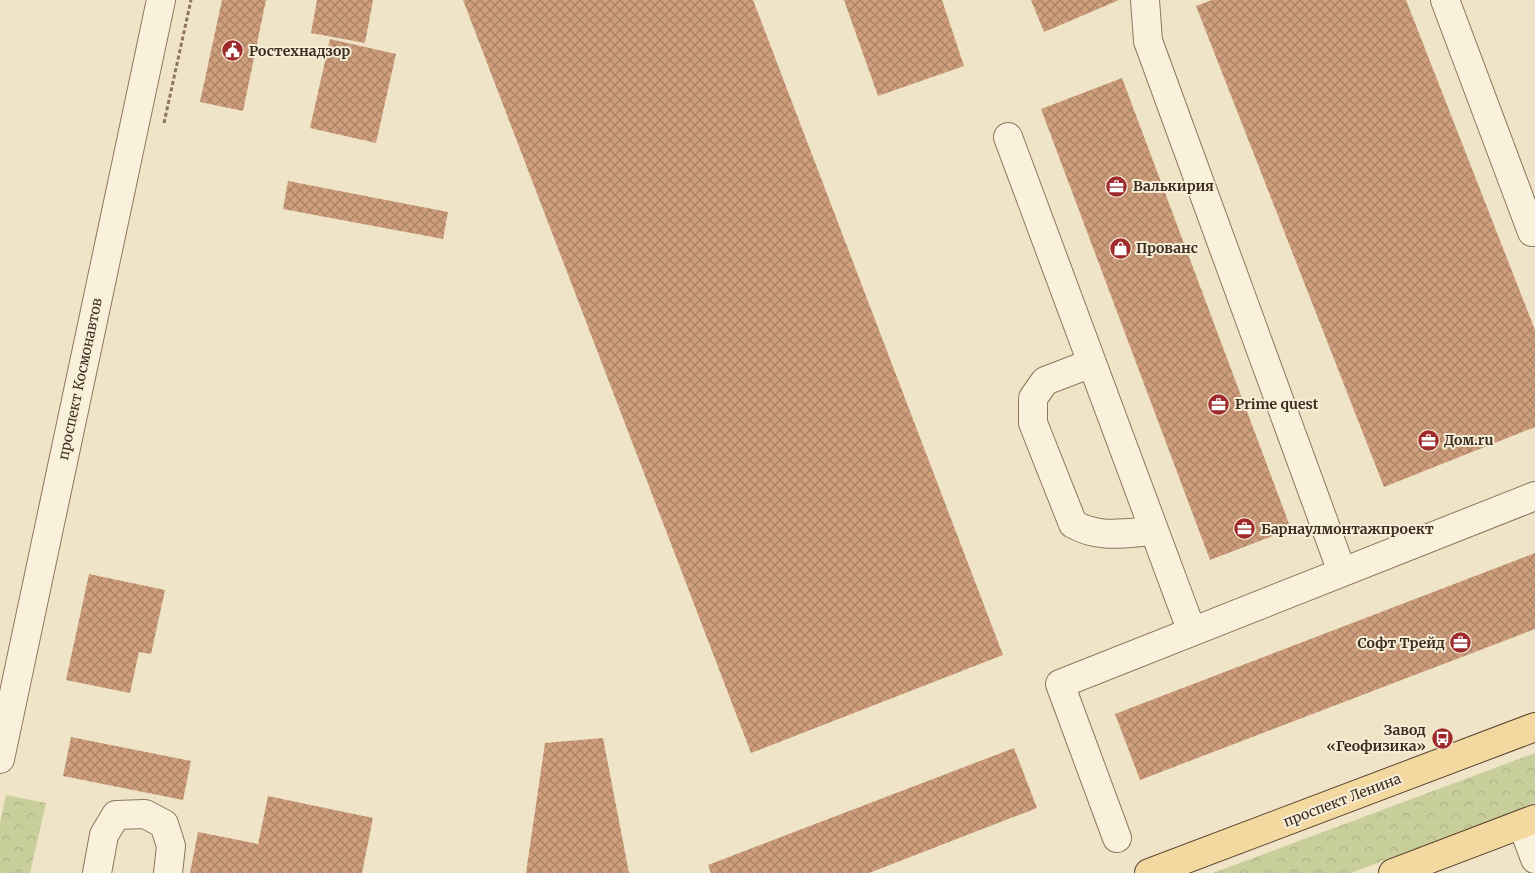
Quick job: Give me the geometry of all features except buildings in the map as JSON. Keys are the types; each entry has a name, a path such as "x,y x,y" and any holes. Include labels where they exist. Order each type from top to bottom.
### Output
{"main road":[{"name":"проспект Ленина","path":"1148,873 1535,727"},
{"path":"1393,873 1529,822"}],"street":[{"name":"проспект Космонавтов","path":"0,759 161,0"},
{"path":"1145,0 1148,41 1342,572"},
{"path":"1445,0 1534,233"},
{"path":"1008,137 1192,632"},
{"path":"1092,363 1045,381 1033,398 1034,422 1073,524 1087,532 1104,535 1154,530"},
{"path":"1117,838 1060,684 1535,496"},
{"path":"96,873 104,836 116,815 145,814 164,824 171,846 168,873"},
{"path":"1529,822 1535,859"}],"path":[{"path":"164,122 191,0"}],"green space":[{"path":"1535,753 1535,803 1351,873 1213,873"},
{"path":"6,795 46,803 30,873 0,873 0,823"}],"place":[{"name":"Ростехнадзор","path":"233,51"},
{"name":"Валькирия","path":"1117,186"},
{"name":"Прованс","path":"1120,248"},
{"name":"Prime quest","path":"1219,404"},
{"name":"Дом.ru","path":"1428,440"},
{"name":"Барнаулмонтажпроект","path":"1245,529"},
{"name":"Софт Трейд","path":"1461,643"},
{"name":"Завод «Геофизика»","path":"1442,738"}]}
